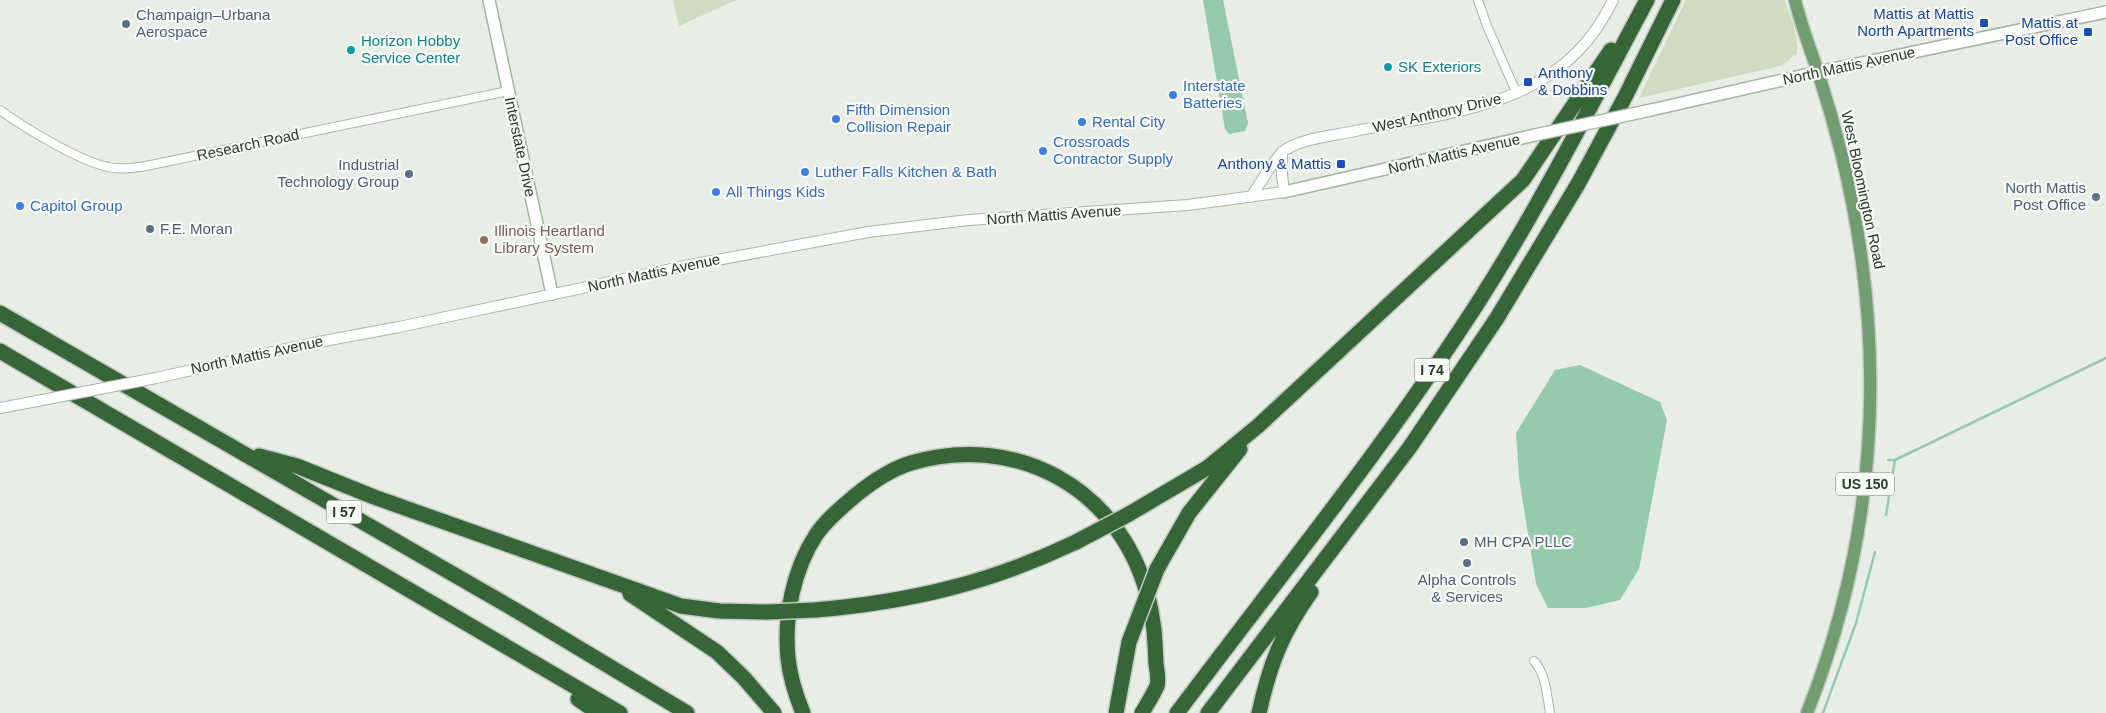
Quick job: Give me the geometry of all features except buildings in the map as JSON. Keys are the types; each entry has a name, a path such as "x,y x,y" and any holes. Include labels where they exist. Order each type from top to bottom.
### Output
{"highway":[{"path":"241,452 298,466 374,497 681,606 719,611 815,610 912,598 978,581 1033,562 1129,514 1207,468 1258,426 1523,180 1646,0"},
{"name":"I 74","path":"1177,713 1379,444 1461,329 1527,224 1646,0"},
{"name":"I 74","path":"1208,713 1340,536 1382,484 1450,389 1497,318 1543,244 1625,97 1673,0"},
{"name":"I 57","path":"0,313 517,611 687,713"},
{"name":"I 57","path":"0,351 620,713"},
{"path":"1116,713 1129,642 1157,569 1189,513 1258,426"},
{"path":"803,713 795,692 788,658 789,611 799,567 816,534 843,506 874,480 910,463 953,455 990,455 1032,465 1067,481 1092,500 1112,522 1130,550 1142,576 1154,619 1157,685 1142,713"},
{"path":"1259,713 1268,673 1290,623 1350,536 1382,484"},
{"path":"610,581 717,652 744,678 774,713"},
{"path":"486,636 598,713"}],"main road":[{"name":"Interstate Drive","path":"489,0 552,294"},
{"name":"West Bloomington Road","path":"1795,0 1842,157 1860,247 1870,330 1871,407 1864,498 1850,574 1827,658 1807,713"},
{"name":"North Mattis Avenue","path":"1284,192 1818,72 2106,12"}],"street":[{"path":"1478,0 1490,34 1517,94"},
{"name":"West Anthony Drive","path":"1251,197 1282,152 1302,142 1489,104 1517,94 1544,79 1576,53 1598,26 1613,0"},
{"name":"Research Road","path":"0,110 88,161 110,168 122,168 155,164 508,91"},
{"path":"1282,152 1284,192"},
{"name":"North Mattis Avenue","path":"0,408 156,378 313,343 399,327 696,264 868,232 969,220 1121,211 1284,192"},
{"path":"1534,661 1539,666 1543,676 1550,713"}],"shaded area":[{"path":"673,0 736,0 679,26"},
{"path":"1203,0 1223,0 1248,123 1245,131 1229,134 1225,129"},
{"path":"1686,0 1785,0 1796,35 1796,56 1793,55 1780,66 1639,98"},
{"path":"1580,365 1660,402 1667,420 1639,569 1620,600 1586,608 1548,608 1536,584 1519,478 1516,433 1555,370"}],"waterway":[{"path":"1888,460 1895,460 2106,358"},
{"path":"1886,515 1895,460"},
{"path":"1823,713 1856,623 1875,552"}],"place":[{"name":"Mattis at Mattis North Apartments","path":"1984,23"},
{"name":"Champaign–Urbana Aerospace","path":"126,24"},
{"name":"Mattis at Post Office","path":"2088,32"},
{"name":"Horizon Hobby Service Center","path":"351,50"},
{"name":"SK Exteriors","path":"1388,67"},
{"name":"Anthony & Dobbins","path":"1528,82"},
{"name":"Interstate Batteries","path":"1173,95"},
{"name":"Fifth Dimension Collision Repair","path":"836,119"},
{"name":"Rental City","path":"1082,122"},
{"name":"Crossroads Contractor Supply","path":"1043,151"},
{"name":"Anthony & Mattis","path":"1341,164"},
{"name":"Luther Falls Kitchen & Bath","path":"805,172"},
{"name":"Industrial Technology Group","path":"409,174"},
{"name":"All Things Kids","path":"716,192"},
{"name":"North Mattis Post Office","path":"2096,197"},
{"name":"Capitol Group","path":"20,206"},
{"name":"F.E. Moran","path":"150,229"},
{"name":"Illinois Heartland Library System","path":"484,240"},
{"name":"MH CPA PLLC","path":"1464,542"},
{"name":"Alpha Controls & Services","path":"1467,563"}]}
